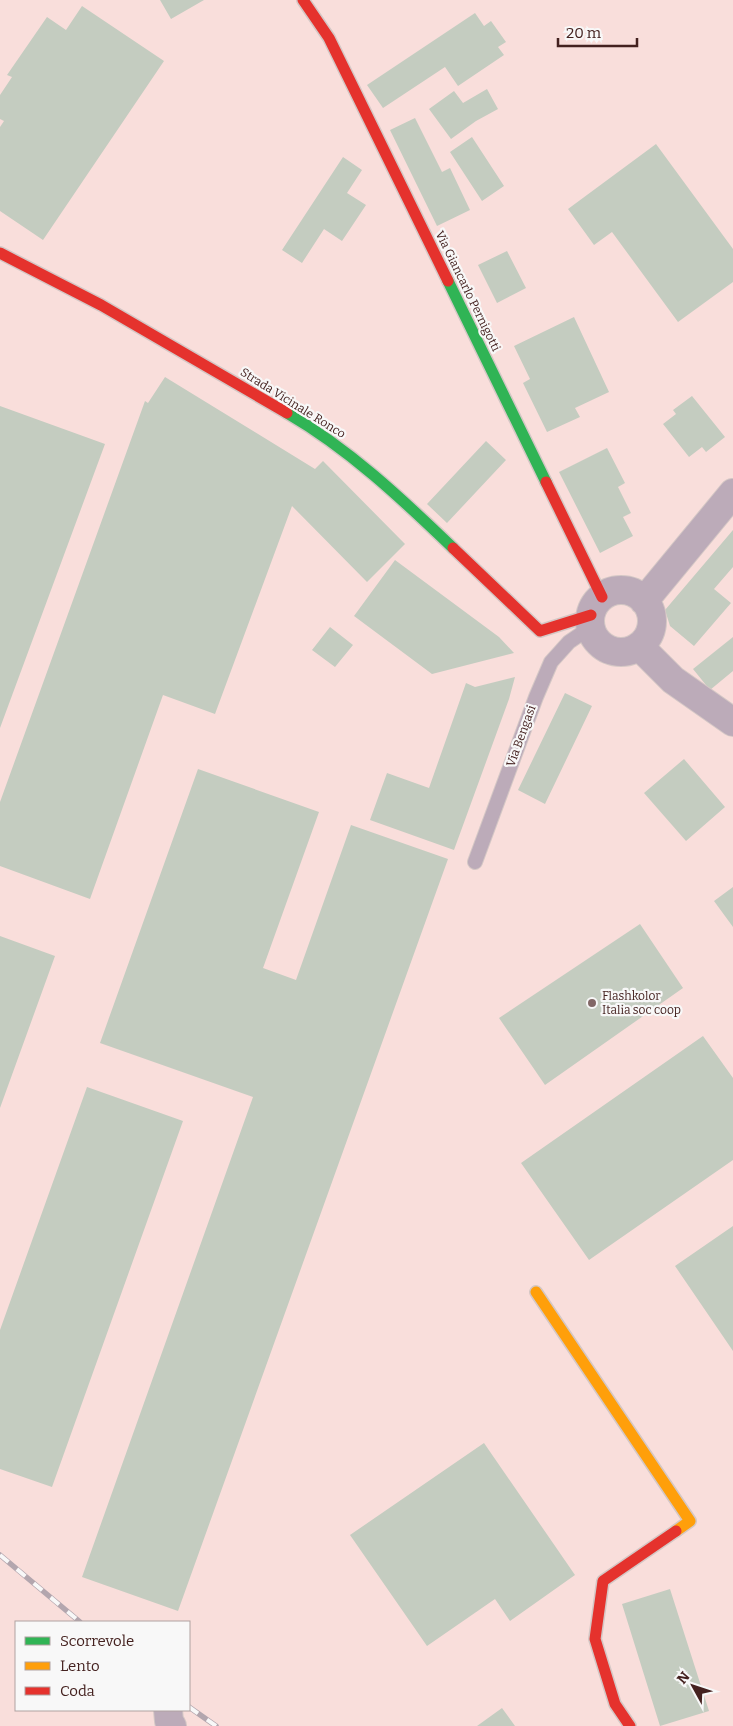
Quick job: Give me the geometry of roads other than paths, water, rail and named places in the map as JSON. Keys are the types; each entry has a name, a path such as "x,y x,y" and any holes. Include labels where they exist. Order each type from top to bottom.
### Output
{"street":[{"name":"Via Giancarlo Pernigotti","path":"303,0 329,38 595,613"},
{"name":"Strada Vicinale Ronco","path":"0,253 101,305 302,422 355,459 405,502 540,631 595,613"},
{"path":"644,601 733,493"},
{"path":"614,590 628,591 641,597 644,601 649,608 652,622 648,635 639,646 627,652 613,651 600,645 592,634 595,613 614,590"},
{"path":"639,646 673,680 733,722"},
{"path":"536,1292 690,1521 603,1581 594,1639 615,1704 630,1726"},
{"path":"168,1711 169,1721 172,1726"}],"lane":[{"name":"Via Bengasi","path":"475,862 536,697 551,662 595,613"}],"railway":[{"path":"0,1555 79,1621"},
{"path":"190,1708 216,1726"}],"place":[{"name":"Flashkolor Italia soc coop","path":"592,1003"}]}
